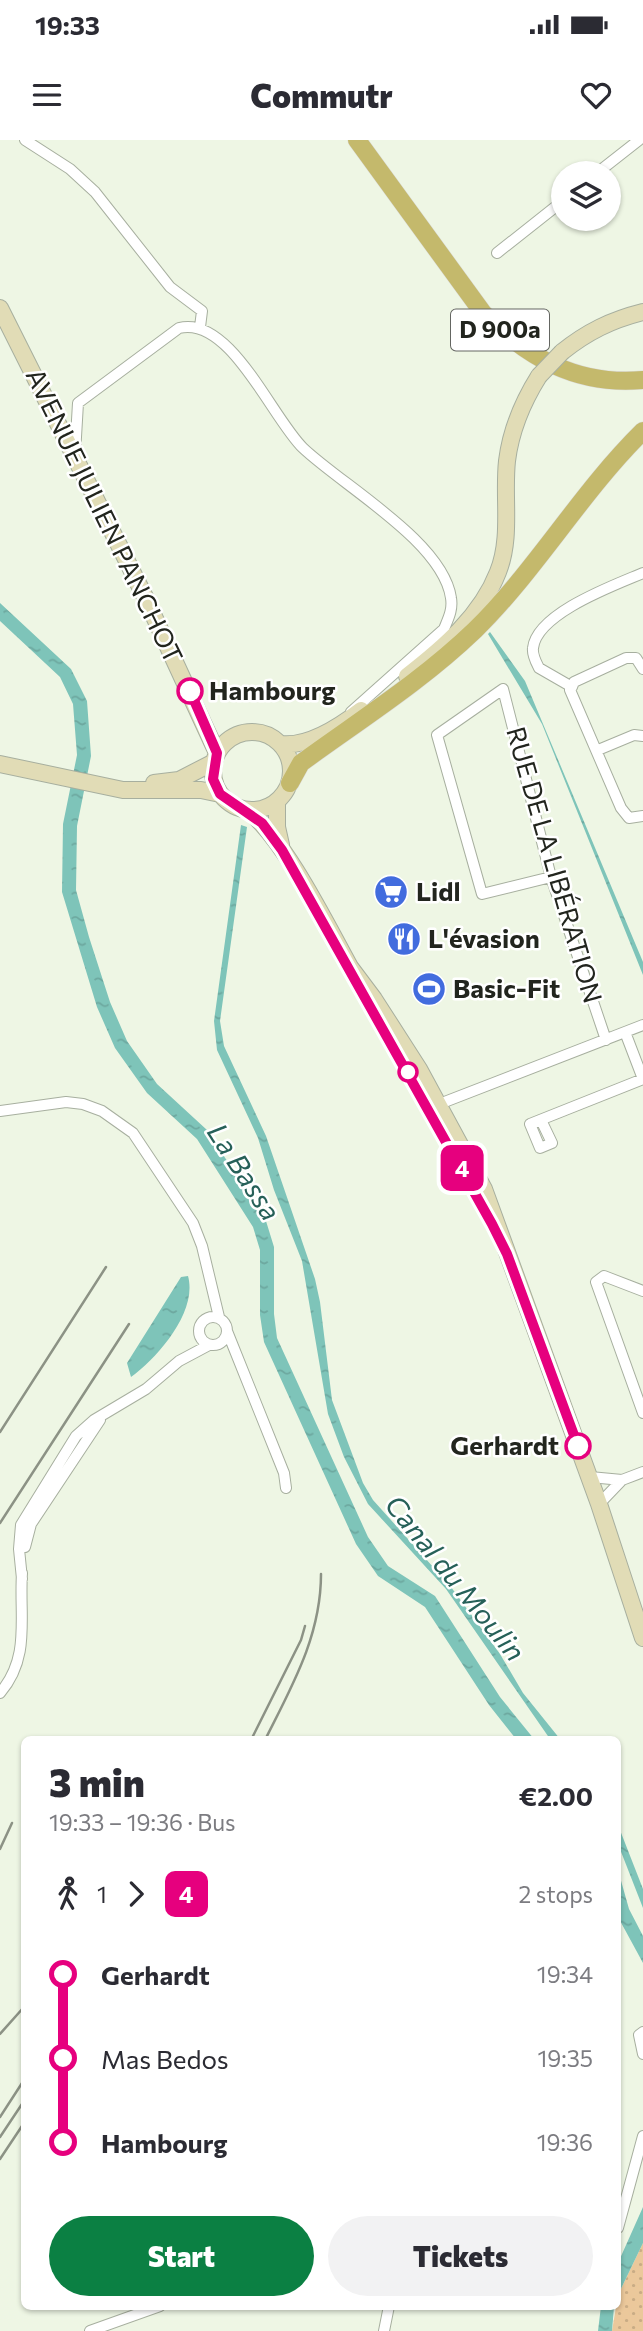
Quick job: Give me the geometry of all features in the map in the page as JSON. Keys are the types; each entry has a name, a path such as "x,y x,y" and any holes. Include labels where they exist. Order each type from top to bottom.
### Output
{"main road":[{"name":"D 900a","path":"357,140 483,313 526,351 559,370 584,377 643,380"},
{"name":"D 900a","path":"405,205 502,322 531,346 546,355 588,370 643,372"},
{"name":"AVENUE JULIEN PANCHOT","path":"0,308 188,686 215,757"},
{"path":"95,781 136,784 166,782 200,772 235,736 259,732 281,744 295,745 337,726 440,649 483,603 498,573 506,539 507,462 512,432 523,402 539,376 582,336 607,323 643,312"},
{"path":"215,757 213,779 220,794 232,806 249,811 264,810 277,802 302,763 417,680 475,629 508,593 606,467 643,431"},
{"name":"AVENUE JULIEN PANCHOT","path":"188,686 212,723 235,736"},
{"path":"281,744 292,769 290,783"},
{"path":"0,756 67,775"},
{"path":"0,764 146,792 201,790 220,794"},
{"path":"277,802 276,827 282,850"},
{"path":"249,811 262,823 282,850 433,1106 507,1254 590,1477 643,1638"},
{"path":"570,1424 593,1508 612,1550"}],"street":[{"path":"25,140 70,169 95,192 170,287 202,311 200,327"},
{"path":"612,161 639,140"},
{"path":"497,253 551,210"},
{"path":"75,457 79,403 179,328 200,327 228,346 302,447 426,551 451,598 450,615 444,629 337,726"},
{"path":"572,687 539,668 533,649 537,637 570,605 643,573"},
{"path":"643,669 636,658 626,658 574,682 570,691 621,808 629,818 643,816"},
{"name":"RUE DE LA LIBÉRATION","path":"551,877 482,894 437,735 503,689 551,877 606,1040"},
{"path":"598,750 634,735 643,736"},
{"path":"433,1106 643,1026"},
{"path":"541,1119 643,1079 625,1032"},
{"path":"0,1111 66,1102 102,1111 121,1122 147,1151 193,1223 204,1254 210,1290 219,1317 242,1364 284,1473 286,1488"},
{"path":"643,1291 604,1276 596,1282 643,1413"},
{"path":"179,1361 204,1319 210,1290"},
{"path":"204,1319 219,1317"},
{"path":"198,1331 202,1340 242,1364"},
{"path":"0,1693 16,1669 23,1646 19,1537 26,1513 84,1427 146,1389 179,1361 224,1340 227,1331"},
{"path":"599,1504 622,1480 643,1472"},
{"path":"590,1477 622,1480"},
{"path":"0,1680 16,1669"},
{"path":"643,2032 639,2035 643,2054"},
{"path":"621,2217 643,2136"},
{"path":"90,2331 149,2310"},
{"path":"384,2331 388,2310"}],"shaded area":[{"path":"643,2243 643,2331 612,2331 616,2310 621,2310 621,2289"}],"water":[{"path":"0,603 71,669 87,701 91,756 77,826 76,890 110,1002 127,1041 157,1084 207,1130 266,1221 274,1247 274,1314 277,1338 368,1537 388,1566 435,1596 500,1697 532,1736 514,1736 489,1705 425,1607 378,1576 356,1544 264,1342 260,1315 260,1250 253,1227 197,1139 147,1093 115,1048 97,1007 62,892 63,824 77,755 73,704 60,677 0,621"},
{"path":"490,632 525,681 643,962 643,975 542,724 488,634"},
{"path":"241,825 247,827 220,1021 224,1046 266,1136 315,1279 332,1400 363,1483 373,1500 451,1587 500,1654 523,1693 558,1736 548,1736 446,1589 368,1504 344,1457 328,1414 302,1261 274,1190 258,1138 217,1050 214,1021"},
{"path":"188,1276 187,1304 181,1319 163,1346 131,1377 127,1363 181,1277"},
{"path":"621,1833 643,1889 643,1908 621,1852"},
{"path":"621,1881 629,1909 643,1936 643,1963 621,1923"},
{"path":"643,2207 643,2243 621,2289 621,2256"},
{"path":"601,2310 614,2310 612,2331 598,2331"}],"railway":[{"path":"0,1432 106,1267"},
{"path":"0,1523 129,1324"},
{"path":"267,1736 295,1680 310,1640 320,1597 321,1574"},
{"path":"253,1736 301,1640 305,1626"},
{"path":"0,1849 12,1823"},
{"path":"0,2034 21,2010"},
{"path":"0,2117 21,2085"},
{"path":"0,2137 21,2106"},
{"path":"0,2159 21,2128"}],"bus line":[{"name":"4","path":"190,691 217,753 213,779 220,794 232,806 249,811 262,823 282,850 492,1224 507,1254 578,1446"}],"place":[{"name":"Hambourg","path":"190,691"},
{"name":"Lidl","path":"391,892"},
{"name":"L'évasion","path":"404,939"},
{"name":"Basic-Fit","path":"429,989"},
{"name":"Gerhardt","path":"578,1446"}],"water label":[{"name":"La Bassa","path":"244,1172"},
{"name":"Canal du Moulin","path":"455,1578"}]}
